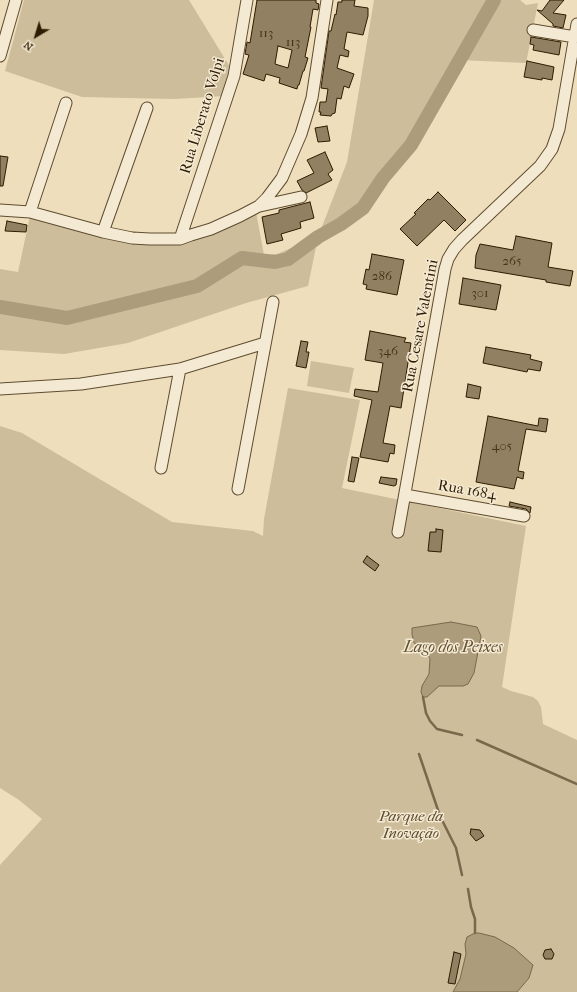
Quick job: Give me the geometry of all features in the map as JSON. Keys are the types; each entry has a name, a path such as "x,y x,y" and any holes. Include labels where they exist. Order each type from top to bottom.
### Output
{"street":[{"path":"0,56 16,0"},
{"name":"Rua Liberato Volpi","path":"180,238 234,76 247,0"},
{"path":"259,206 282,178 302,134 312,98 327,0"},
{"name":"Rua Cesare Valentini","path":"398,532 448,259 462,240 540,166 552,150 559,129 577,24"},
{"path":"533,30 575,37"},
{"path":"30,212 66,103"},
{"path":"103,232 147,108"},
{"path":"0,210 30,212 103,232 132,238 180,238 211,229 259,206 301,197"},
{"path":"238,489 264,343 273,302"},
{"path":"0,389 81,384 180,369 264,343"},
{"path":"161,468 180,369"},
{"name":"Rua 1684","path":"405,495 524,516"}],"green space":[{"path":"24,0 189,0 233,72 223,96 175,99 82,97 5,71"},
{"path":"374,0 520,0 526,5 538,3 526,63 459,60 411,145 383,178 363,208 341,224 318,237 347,162"},
{"path":"256,212 264,255 277,254 318,237 308,286 246,303 128,343 64,354 0,350 0,269 18,272 30,216 143,245 180,245 207,236"},
{"path":"311,361 354,368 349,393 307,386"},
{"name":"Parque da Inovação","path":"288,388 360,400 342,488 526,526 502,687 533,697 538,701 541,707 543,724 577,740 577,992 0,992 0,865 42,819 19,800 0,788 0,426 22,433 172,522 253,531 263,536 264,519"}],"water":[{"name":"Lago dos Peixes","path":"451,622 477,627 481,636 474,673 468,684 463,686 439,686 427,697 423,697 421,692 422,686 429,674 430,658 422,648 414,643 412,628"},
{"path":"475,933 495,937 514,948 533,965 529,978 517,992 453,992 460,979 466,954 465,944 467,937"}],"building":[{"path":"257,0 316,0 316,3 319,4 318,10 313,9 305,57 308,58 297,89 279,83 280,78 266,74 264,81 243,74 249,55 245,54 247,42 250,43","holes":["278,46 292,50 288,68 275,64"]},
{"path":"342,0 355,0 354,6 368,8 368,16 363,35 347,32 344,49 349,51 348,57 340,55 337,68 354,74 349,88 344,86 341,99 337,98 335,113 331,116 320,115 320,102 326,102 328,89 321,88 329,31 331,31 335,14 336,15 338,2 342,2"},
{"path":"550,0 564,0 553,13 566,15 563,28 553,26 553,24 537,10 542,11"},
{"path":"531,37 561,42 559,55 533,50 534,45 530,44"},
{"path":"527,61 554,67 552,80 524,77"},
{"path":"327,126 330,141 318,142 315,128"},
{"path":"325,152 333,170 328,174 332,180 306,193 302,190 297,181 314,173 307,160"},
{"path":"0,156 8,157 3,186 0,186"},
{"path":"438,192 466,220 455,231 444,220 417,246 400,229 416,214 414,213 428,199 430,200"},
{"path":"310,202 314,218 300,222 301,228 281,234 283,240 267,244 262,217 279,213 279,210"},
{"path":"7,221 27,225 26,232 5,231"},
{"path":"516,236 552,243 548,267 573,271 570,286 546,282 546,280 475,268 476,255 480,244 513,250"},
{"path":"372,254 404,260 397,295 366,289 367,285 363,284 366,269 369,270"},
{"path":"463,278 501,285 496,310 459,304"},
{"path":"370,331 406,338 404,342 411,343 401,408 390,406 383,443 395,445 394,454 390,453 388,462 360,457 372,400 354,396 355,389 378,392 383,363 365,360"},
{"path":"301,341 308,342 306,352 309,352 306,368 296,366"},
{"path":"486,347 531,355 530,359 542,362 540,371 528,369 527,372 483,363"},
{"path":"468,384 481,387 479,399 466,397"},
{"path":"488,416 538,426 539,418 548,419 546,432 526,429 518,471 524,472 523,479 517,477 514,489 476,482"},
{"path":"352,457 359,458 354,482 348,481"},
{"path":"381,477 397,479 396,485 394,486 379,483"},
{"path":"510,502 531,507 530,513 526,509 509,506"},
{"path":"436,529 443,530 441,552 428,551 430,532 436,532"},
{"path":"367,556 379,565 375,571 363,562"},
{"path":"471,829 480,830 484,836 476,841 470,834"},
{"path":"551,949 554,954 552,959 545,959 543,955 545,950"},
{"path":"454,952 461,954 455,984 448,983"}],"waterway":[{"path":"0,307 67,318 197,286 242,258 275,262 288,259 318,237 341,224 363,208 383,178 411,145 494,0"},
{"path":"423,697 426,713 430,721 437,729 462,735"},
{"path":"477,740 577,784"},
{"path":"419,754 440,816 456,848 462,875"},
{"path":"468,889 475,919 475,933"}]}
